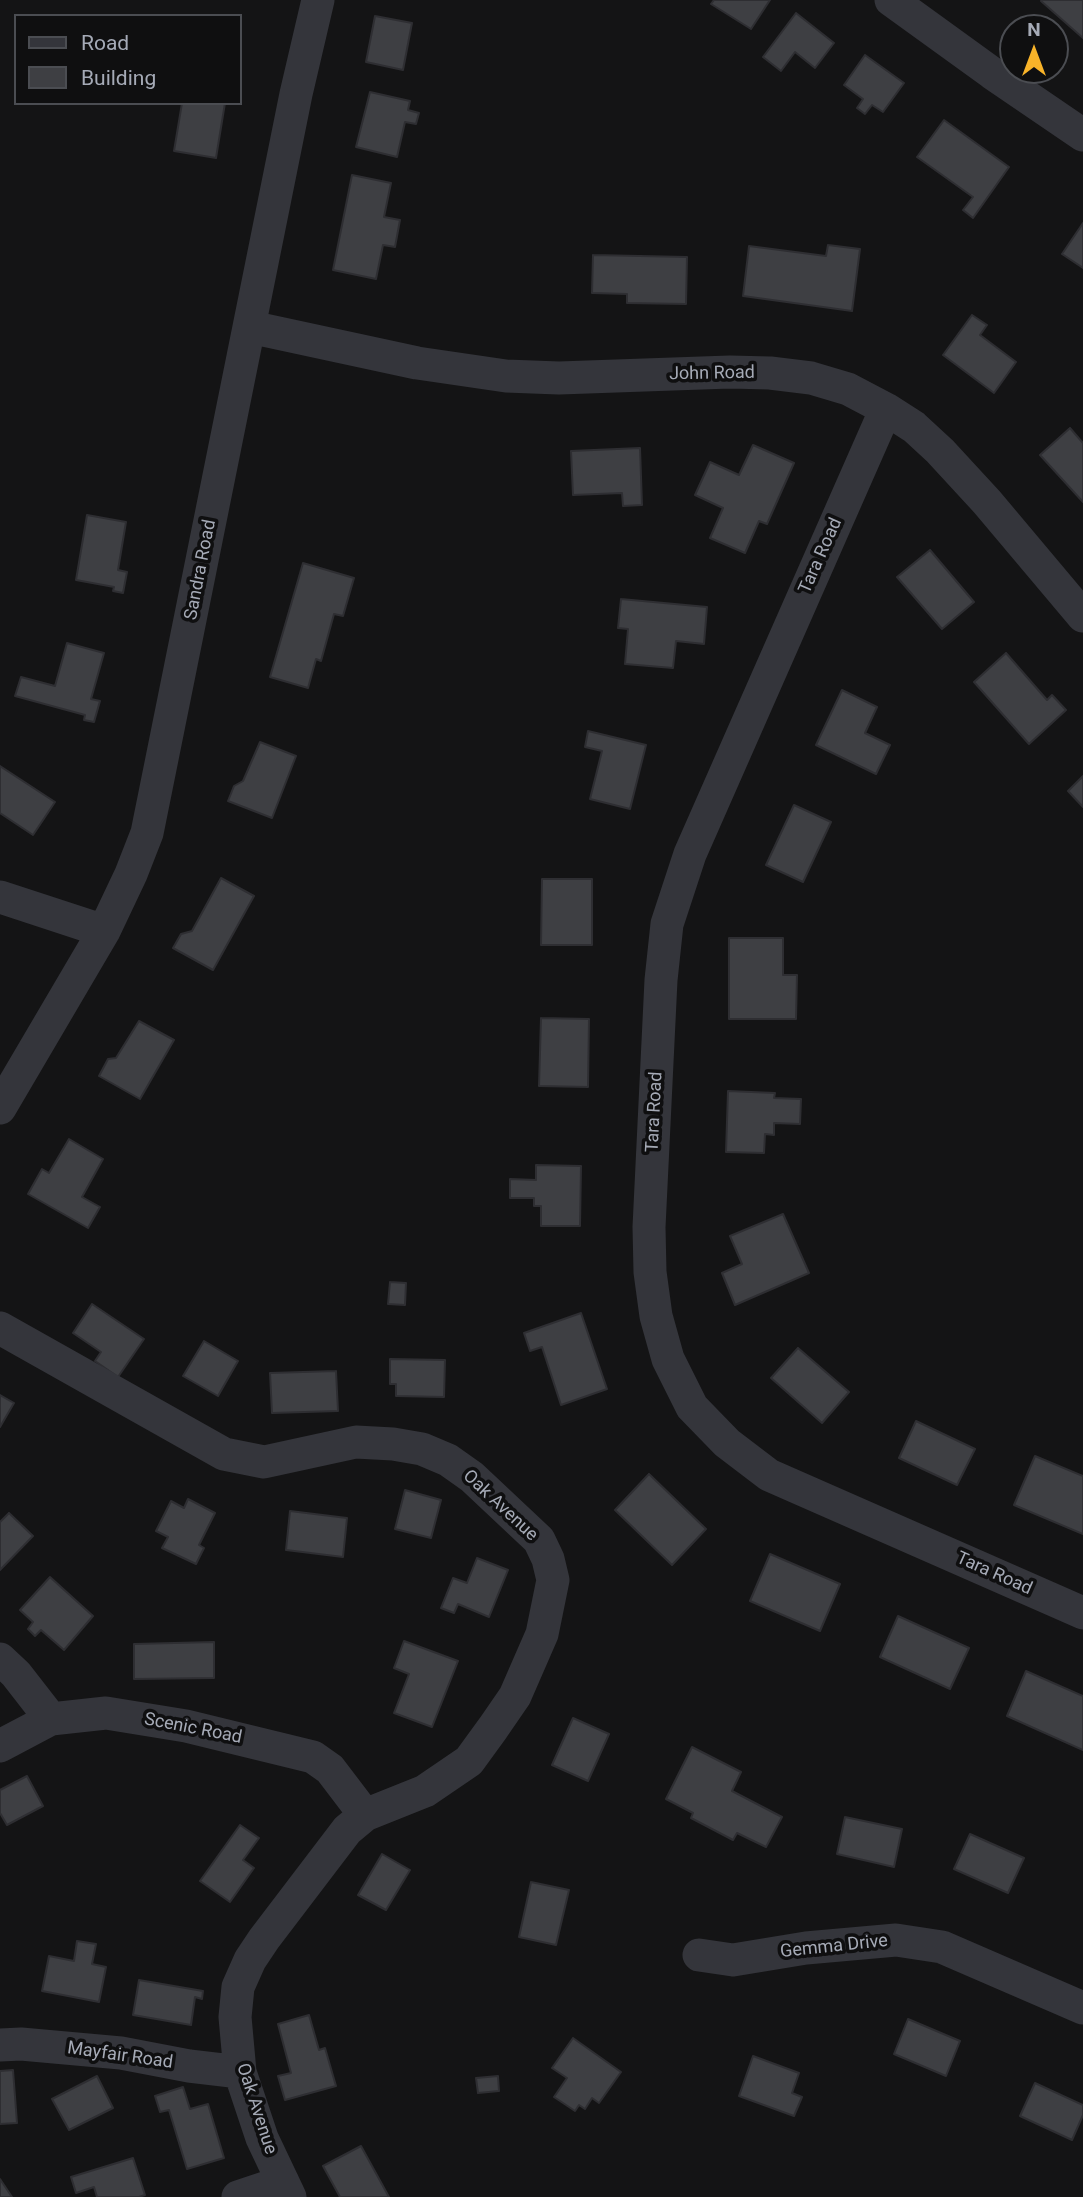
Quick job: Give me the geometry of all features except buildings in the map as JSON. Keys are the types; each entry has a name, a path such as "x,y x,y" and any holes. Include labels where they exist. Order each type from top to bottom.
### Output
{"street":[{"name":"Sandra Road","path":"0,1108 104,931 147,833 296,94 318,0"},
{"path":"891,0 1083,135"},
{"name":"John Road","path":"250,327 417,363 506,376 559,378 770,373 797,376 849,389 914,427 940,451 987,502 1083,616"},
{"name":"Tara Road","path":"886,409 690,854 667,923 661,980 649,1227 650,1272 656,1316 668,1359 692,1406 727,1443 769,1475 1083,1613"},
{"path":"0,897 104,931"},
{"name":"Oak Avenue","path":"0,1328 224,1454 264,1462 356,1442 422,1449 448,1460 472,1478 539,1540 548,1559 553,1580 542,1634 515,1696 469,1761 425,1791 365,1815 347,1830 264,1938 238,1987 235,2017 240,2072 262,2138 286,2190"},
{"path":"0,1659 16,1674 51,1720"},
{"name":"Scenic Road","path":"0,1746 51,1720 106,1713 186,1726 313,1756 330,1769 365,1815"},
{"name":"Gemma Drive","path":"699,1955 733,1961 806,1948 896,1940 942,1947 1083,2008"},
{"name":"Mayfair Road","path":"0,2045 21,2044 121,2053 189,2066 240,2072"},
{"path":"238,2197 286,2190"}]}
